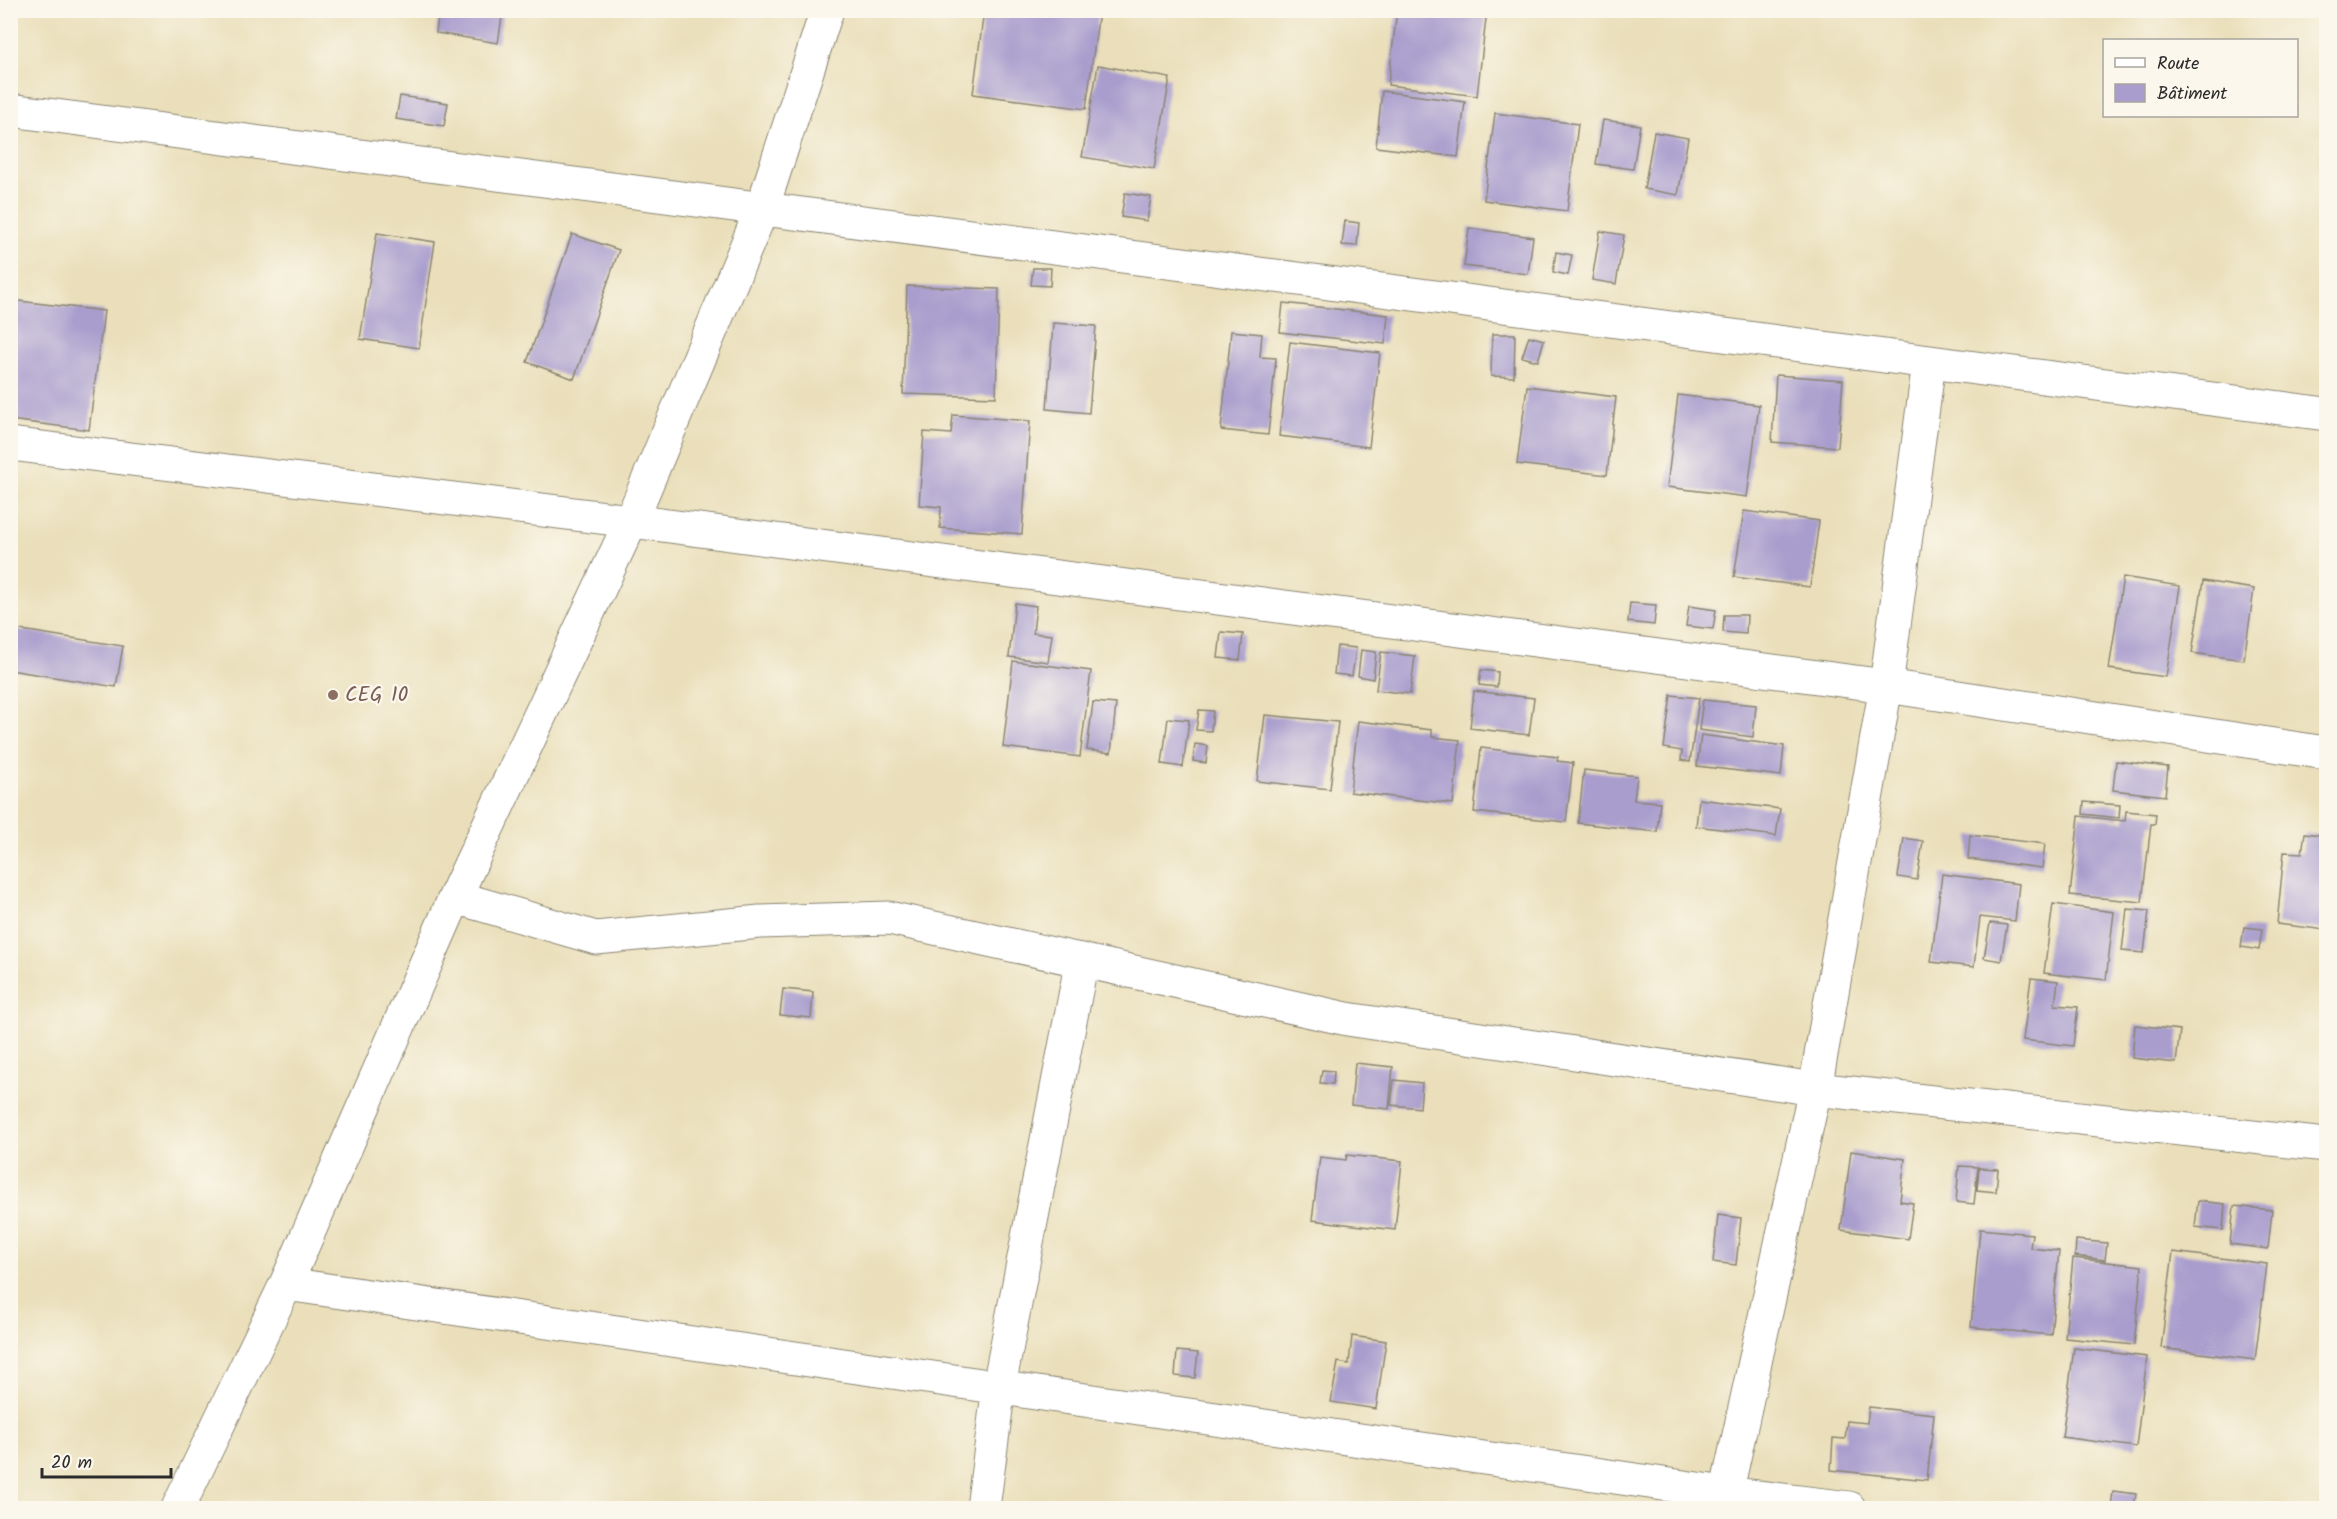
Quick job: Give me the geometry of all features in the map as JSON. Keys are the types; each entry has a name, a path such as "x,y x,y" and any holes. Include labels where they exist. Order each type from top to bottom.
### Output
{"street":[{"path":"178,1509 286,1284 455,897 631,521 762,209 827,10"},
{"path":"10,110 2326,414"},
{"path":"1724,1501 1815,1089 1886,686 1929,362"},
{"path":"10,444 631,521 1886,686 2326,753"},
{"path":"455,897 596,938 760,922 889,918 1347,1019 1815,1089 2326,1145"},
{"path":"983,1509 999,1386 1082,960"},
{"path":"286,1284 999,1386 1724,1501 1849,1509"}],"building":[{"path":"439,10 503,10 498,43 436,33"},
{"path":"984,10 1099,11 1086,109 973,94"},
{"path":"1397,10 1487,10 1477,96 1388,85"},
{"path":"1098,65 1170,78 1154,169 1082,157"},
{"path":"1382,91 1465,102 1458,157 1376,147"},
{"path":"400,96 448,103 444,126 396,119"},
{"path":"1495,113 1578,124 1567,211 1484,200"},
{"path":"1603,120 1640,125 1633,169 1596,164"},
{"path":"1654,132 1688,138 1678,195 1644,189"},
{"path":"1125,193 1151,197 1147,221 1121,217"},
{"path":"1345,221 1359,223 1357,246 1342,245"},
{"path":"1469,228 1533,237 1528,274 1464,266"},
{"path":"1600,231 1624,235 1616,284 1592,280"},
{"path":"377,233 435,242 419,348 360,339"},
{"path":"572,234 619,250 574,379 527,362"},
{"path":"1556,252 1572,255 1568,275 1553,272"},
{"path":"1033,268 1051,268 1050,286 1031,285"},
{"path":"907,286 999,289 996,397 903,394"},
{"path":"10,300 104,311 89,430 10,420"},
{"path":"1283,303 1388,315 1385,344 1280,332"},
{"path":"1053,323 1096,326 1089,413 1047,409"},
{"path":"1231,331 1262,334 1260,357 1276,358 1268,435 1221,430"},
{"path":"1492,334 1515,334 1514,377 1491,376"},
{"path":"1529,336 1544,340 1538,361 1522,357"},
{"path":"1290,342 1380,353 1369,447 1279,436"},
{"path":"1776,375 1843,380 1838,447 1772,442"},
{"path":"1527,386 1616,397 1607,475 1517,464"},
{"path":"1678,395 1759,405 1747,497 1667,487"},
{"path":"953,415 1030,421 1022,534 940,528 941,507 919,505 924,432 951,434"},
{"path":"1744,511 1819,521 1810,587 1734,577"},
{"path":"2123,577 2180,586 2166,677 2109,669"},
{"path":"2203,581 2254,589 2244,660 2192,653"},
{"path":"1015,603 1036,606 1033,633 1052,635 1048,662 1009,657"},
{"path":"1630,603 1656,605 1654,625 1628,622"},
{"path":"1689,606 1716,610 1713,629 1686,626"},
{"path":"1724,615 1747,615 1746,634 1723,632"},
{"path":"15,629 123,646 116,687 10,670"},
{"path":"1221,632 1243,634 1240,660 1218,658"},
{"path":"1337,646 1356,648 1352,676 1334,674"},
{"path":"1361,650 1376,652 1373,679 1358,676"},
{"path":"1381,652 1415,656 1410,694 1376,690"},
{"path":"1013,661 1091,671 1080,757 1003,747"},
{"path":"1481,670 1498,672 1497,687 1479,685"},
{"path":"1474,691 1534,698 1529,735 1470,728"},
{"path":"1671,695 1699,698 1690,762 1681,760 1682,751 1664,748"},
{"path":"1703,700 1756,705 1753,737 1699,730"},
{"path":"1093,702 1116,704 1111,753 1087,750"},
{"path":"1199,710 1213,711 1211,731 1196,730"},
{"path":"1265,715 1338,722 1330,789 1257,781"},
{"path":"1168,718 1189,720 1183,767 1162,764"},
{"path":"1358,721 1432,730 1432,737 1460,740 1453,804 1350,792"},
{"path":"1701,735 1784,746 1781,776 1697,766"},
{"path":"1195,744 1208,746 1206,763 1193,761"},
{"path":"1481,748 1558,757 1557,761 1573,763 1566,822 1474,812"},
{"path":"2116,761 2168,767 2165,796 2113,790"},
{"path":"1584,770 1637,776 1634,800 1660,802 1657,832 1578,823"},
{"path":"1699,799 1780,809 1776,836 1696,826"},
{"path":"2084,802 2120,805 2119,818 2083,814"},
{"path":"2126,811 2156,814 2155,824 2151,824 2142,902 2070,895 2079,816 2125,821"},
{"path":"2305,833 2326,836 2326,930 2277,924 2284,852 2302,853"},
{"path":"1970,835 2045,844 2042,868 1968,859"},
{"path":"1904,838 1923,841 1917,880 1898,877"},
{"path":"1942,874 2019,884 2015,921 1980,917 1974,967 1931,962"},
{"path":"2053,904 2114,912 2106,980 2044,973"},
{"path":"2127,909 2149,911 2144,953 2122,951"},
{"path":"1990,923 2007,925 2001,961 1984,958"},
{"path":"2244,927 2262,929 2259,950 2241,947"},
{"path":"2031,978 2058,981 2055,1005 2078,1007 2073,1046 2023,1040"},
{"path":"783,989 813,992 811,1018 780,1015"},
{"path":"2135,1025 2180,1030 2176,1063 2132,1058"},
{"path":"1355,1063 1393,1067 1389,1109 1351,1105"},
{"path":"1322,1070 1334,1071 1333,1084 1320,1083"},
{"path":"1394,1080 1422,1083 1420,1108 1391,1105"},
{"path":"1851,1151 1905,1159 1900,1201 1913,1203 1908,1239 1841,1230"},
{"path":"1347,1155 1402,1161 1395,1230 1312,1220 1320,1157 1346,1160"},
{"path":"1959,1166 1978,1167 1974,1204 1956,1202"},
{"path":"1979,1168 1998,1169 1996,1192 1977,1190"},
{"path":"2198,1201 2225,1204 2223,1230 2195,1227"},
{"path":"2234,1206 2272,1210 2268,1249 2230,1244"},
{"path":"1718,1215 1741,1218 1736,1265 1713,1262"},
{"path":"1980,1229 2032,1234 2030,1248 2059,1251 2051,1335 1971,1327"},
{"path":"2076,1240 2107,1243 2105,1260 2075,1256"},
{"path":"2173,1252 2267,1264 2255,1360 2161,1348"},
{"path":"2073,1258 2142,1266 2134,1345 2065,1338"},
{"path":"1352,1336 1386,1341 1376,1409 1331,1402 1338,1362 1349,1364"},
{"path":"2074,1348 2147,1357 2136,1447 2062,1437"},
{"path":"1177,1351 1198,1353 1195,1378 1175,1376"},
{"path":"1869,1407 1934,1414 1927,1480 1831,1470 1833,1438 1845,1439 1847,1421 1867,1423"},
{"path":"2113,1491 2136,1494 2134,1508 2111,1508"}],"place":[{"name":"CEG 10","path":"333,695"}]}
